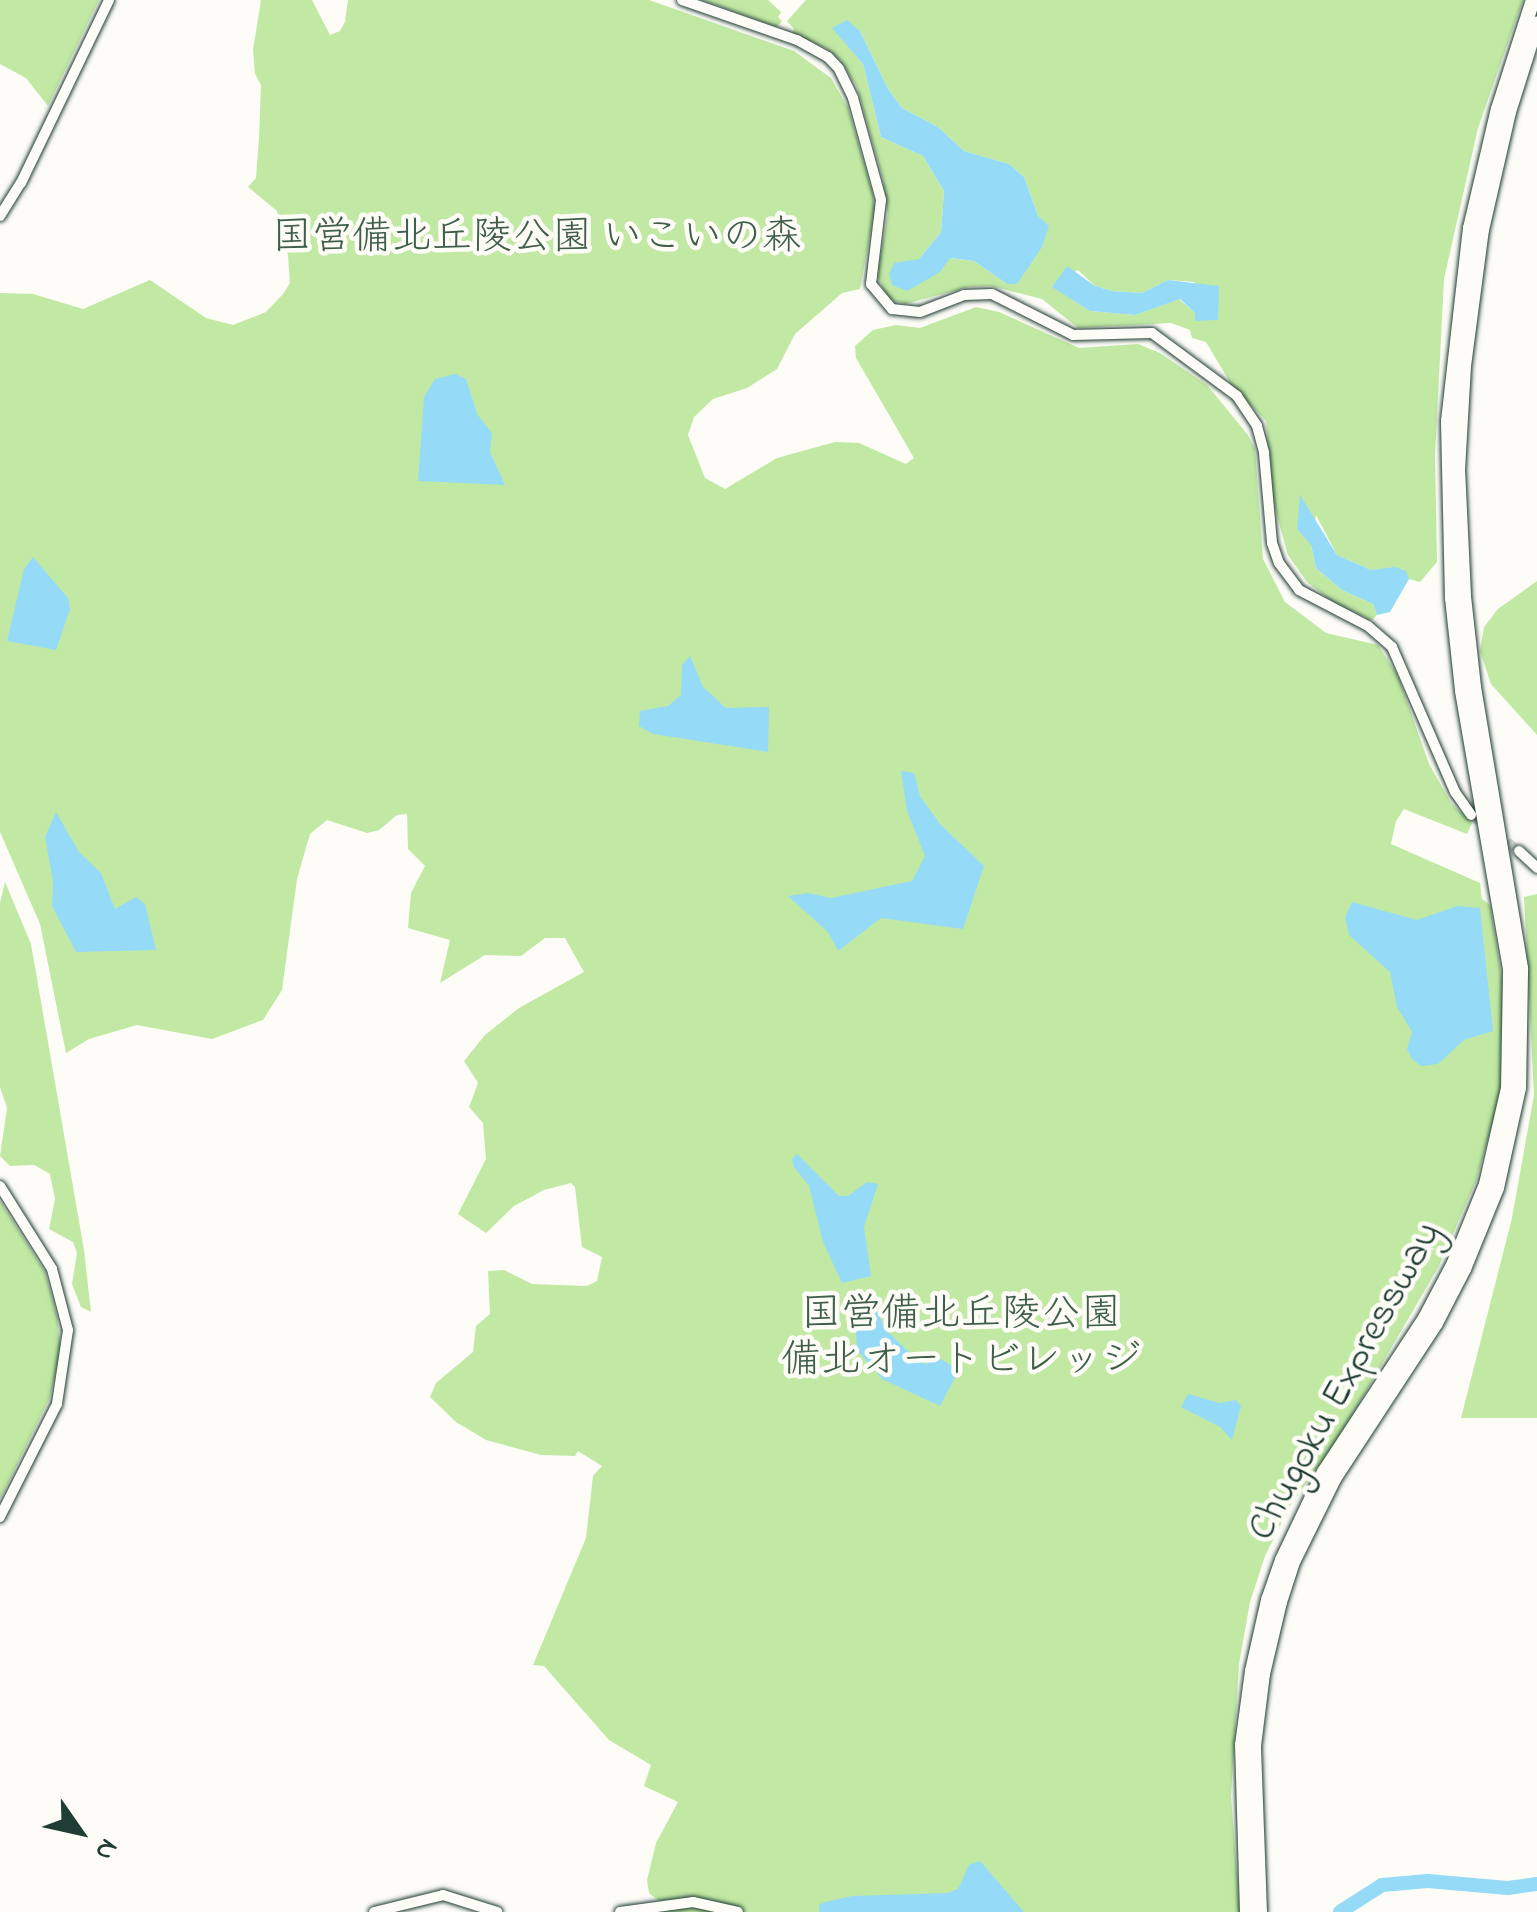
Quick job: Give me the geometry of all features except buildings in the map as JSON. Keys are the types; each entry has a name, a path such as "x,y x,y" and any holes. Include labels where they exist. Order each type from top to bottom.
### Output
{"highway":[{"name":"Chugoku Expressway","path":"1247,1912 1242,1745 1252,1672 1268,1600 1288,1546 1324,1472 1426,1318 1454,1263 1486,1184 1508,1088 1510,969 1454,616 1448,421 1470,228 1498,108 1533,0"},
{"name":"Chugoku Expressway","path":"1260,1912 1254,1746 1263,1674 1280,1602 1298,1551 1334,1478 1436,1323 1464,1269 1497,1188 1519,1088 1521,968 1474,687 1462,581 1458,470 1464,366 1482,230 1501,142 1537,23"}],"main road":[{"path":"0,216 21,184 109,0"},
{"path":"682,0 797,40 828,57 838,69 853,98 881,200 871,284 892,309 920,312 964,296 992,294 1073,335 1152,333 1238,396 1257,426 1264,453 1272,544 1279,563 1299,590 1368,626 1392,646 1455,792 1472,815"},
{"path":"1520,851 1537,868"},
{"path":"0,1186 52,1269 68,1330 57,1404 0,1518"},
{"path":"374,1912 443,1896 497,1912"},
{"path":"620,1912 693,1902 738,1912"}],"green space":[{"path":"0,0 99,0 48,106 26,78 0,64"},
{"path":"261,0 312,0 330,35 340,31 345,22 348,0 649,0 794,51 831,78 848,108 872,191 875,208 860,289 842,293 795,334 777,369 747,388 713,399 694,417 688,435 705,478 725,489 777,458 835,442 859,443 906,464 914,458 856,358 855,346 873,330 896,325 920,328 976,307 999,312 1079,348 1138,344 1160,353 1207,385 1248,435 1255,449 1263,559 1285,602 1326,633 1378,645 1398,676 1429,764 1451,803 1472,823 1467,834 1404,809 1396,821 1391,844 1480,883 1482,899 1490,905 1504,991 1503,1086 1476,1181 1439,1266 1340,1436 1290,1506 1265,1556 1250,1602 1239,1664 1231,1796 1240,1912 663,1912 677,1900 659,1901 649,1893 647,1880 656,1843 678,1802 644,1786 651,1765 609,1740 544,1666 533,1665 586,1538 593,1476 602,1466 578,1451 575,1456 541,1455 486,1440 456,1422 430,1397 436,1383 473,1352 476,1326 490,1314 488,1271 504,1270 532,1284 587,1286 597,1281 602,1257 582,1247 575,1187 571,1183 544,1190 514,1206 486,1233 458,1214 486,1159 483,1123 469,1107 478,1083 464,1061 485,1035 519,1008 584,972 565,938 545,938 521,956 485,955 440,983 450,940 408,928 411,893 425,866 408,849 407,814 397,815 379,830 367,833 327,820 310,834 297,879 282,990 263,1020 212,1039 137,1025 89,1039 66,1053 40,924 0,832 0,293 33,294 83,309 150,280 206,318 233,325 266,312 283,294 290,283 277,211 248,187 256,178 259,138 261,85 255,74 253,50"},
{"path":"702,0 768,0 781,12 778,17 782,21 777,27"},
{"path":"806,0 1523,0 1478,128 1444,279 1435,455 1437,562 1420,582 1409,579 1401,569 1371,570 1337,555 1316,515 1311,545 1316,568 1342,590 1373,604 1377,615 1372,620 1334,603 1307,582 1288,555 1273,501 1266,421 1231,384 1206,342 1192,338 1190,330 1171,323 1078,328 1042,299 991,286 969,287 905,304 888,299 877,275 888,214 883,179 857,87 841,61 826,48 792,33 794,29 787,21","holes":["833,28 860,31 888,89 902,108 938,127 964,151 1009,164 1024,177 1038,216 1007,284 974,261 950,258 911,286 919,259 941,232 944,191 923,156 881,137 863,64","1078,270 1095,286 1112,291 1142,293 1168,280 1195,282 1195,313 1179,299 1135,315 1090,311 1052,286"]},
{"path":"1537,581 1537,735 1491,684 1480,651 1484,627 1498,609"},
{"path":"5,882 31,944 84,1250 91,1312 81,1307 72,1284 77,1253 73,1242 49,1229 55,1199 50,1174 34,1165 10,1166 0,1156 7,1108 0,1087 0,903"},
{"path":"1537,894 1537,1418 1461,1418 1512,1218 1534,1095 1524,897"},
{"path":"0,1201 45,1272 57,1316 61,1352 49,1400 0,1499"}],"water":[{"path":"847,20 860,31 888,89 902,108 938,127 964,151 1009,164 1024,177 1038,216 1049,226 1042,247 1017,284 1007,284 974,261 950,258 940,272 907,291 892,285 889,274 894,263 919,259 941,232 944,191 923,156 881,137 863,64 832,28"},
{"path":"1067,266 1095,286 1112,291 1142,293 1168,280 1219,286 1218,320 1195,321 1195,313 1180,299 1135,315 1090,311 1052,287"},
{"path":"455,374 466,379 477,414 492,433 490,452 505,485 418,481 424,397 435,379"},
{"path":"1300,495 1337,555 1371,570 1395,567 1406,571 1409,579 1390,612 1377,615 1373,604 1342,590 1316,568 1311,545 1297,529"},
{"path":"33,557 68,598 70,609 56,650 7,641 24,569"},
{"path":"690,656 703,687 726,708 769,707 768,752 653,734 639,726 640,711 668,706 681,695 682,665"},
{"path":"901,771 914,773 920,796 940,824 984,866 963,929 881,918 838,951 828,932 788,896 808,893 831,898 912,881 925,856 907,811"},
{"path":"56,812 79,852 101,873 115,909 136,897 145,904 156,950 76,952 52,906 53,881 45,837"},
{"path":"1352,902 1417,920 1457,906 1480,908 1493,1031 1464,1040 1438,1064 1421,1066 1412,1059 1407,1049 1412,1032 1397,1007 1390,972 1349,935 1345,917"},
{"path":"797,1154 839,1196 848,1196 867,1182 878,1184 864,1227 871,1276 842,1283 823,1242 809,1186 794,1167 792,1159"},
{"path":"873,1301 885,1329 915,1358 926,1364 937,1357 959,1370 940,1406 882,1379 857,1350 854,1306"},
{"path":"1188,1394 1220,1403 1236,1400 1241,1406 1232,1440 1220,1427 1181,1407"},
{"path":"980,1861 1024,1912 819,1912 819,1905 825,1902 853,1896 948,1893 958,1889 969,1865"}],"waterway":[{"path":"1340,1912 1382,1885 1428,1881 1508,1888 1537,1884"}],"tunnel":[{"path":"1471,815 1519,851"}],"park label":[{"name":"国営備北丘陵公園 いこいの森","path":"537,239"},
{"name":"国営備北丘陵公園 備北オートビレッジ","path":"961,1339"}]}
